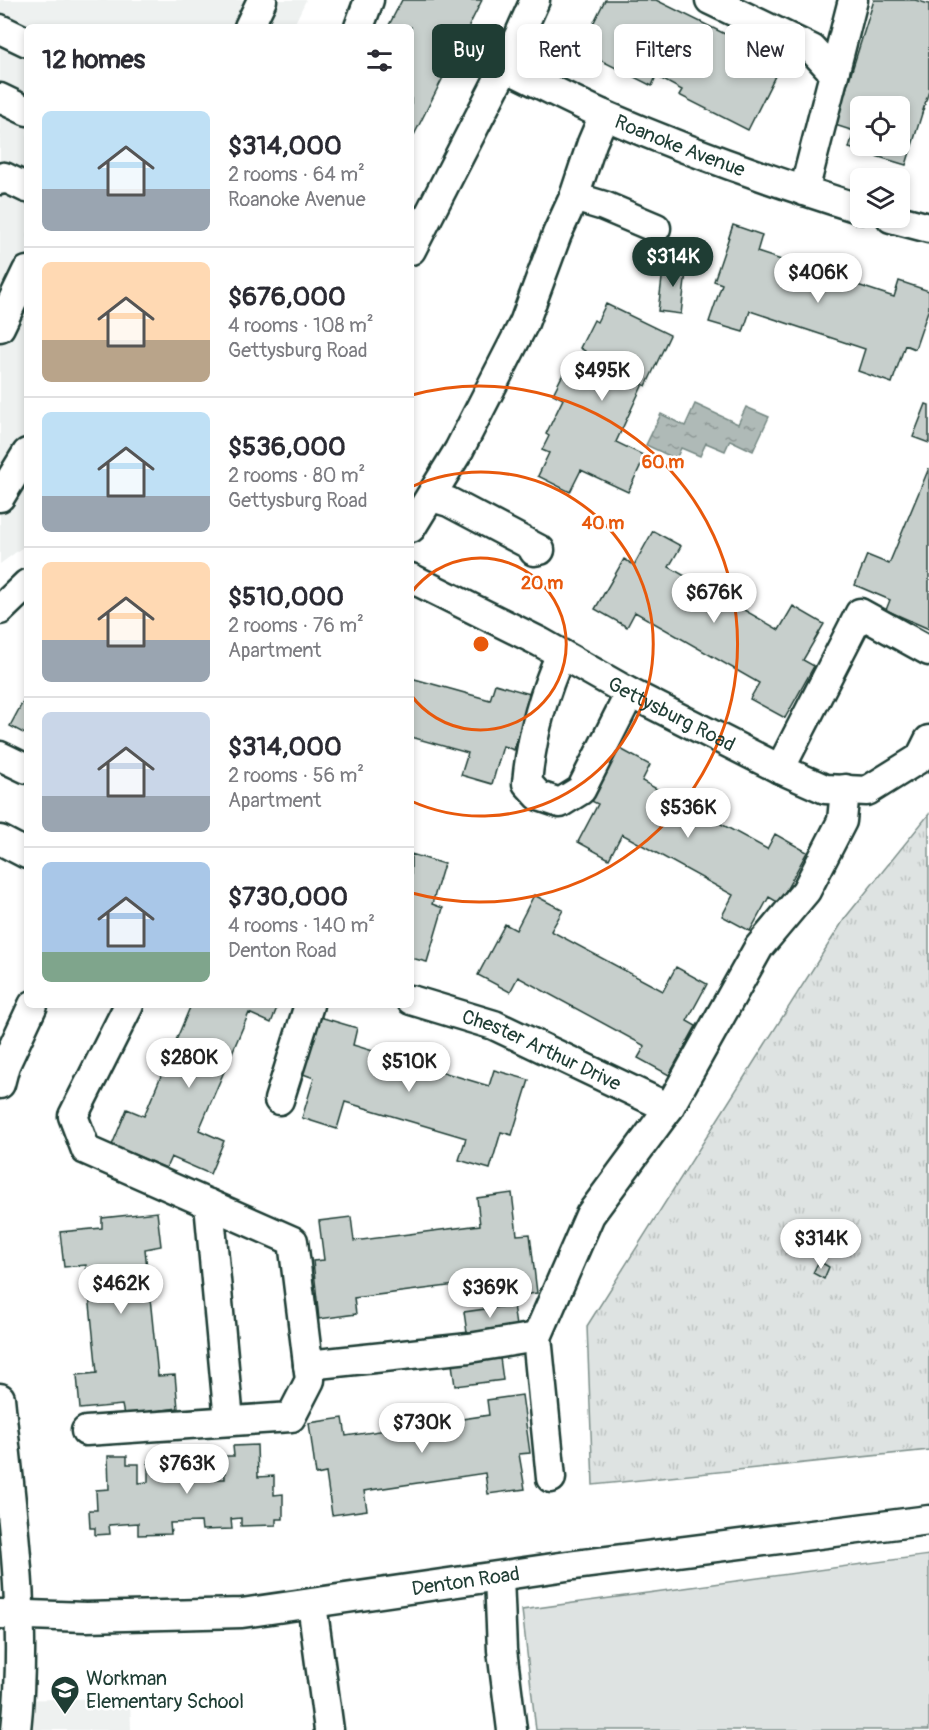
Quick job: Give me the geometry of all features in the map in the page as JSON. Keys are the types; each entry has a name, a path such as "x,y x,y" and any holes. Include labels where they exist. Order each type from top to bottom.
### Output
{"street":[{"path":"250,24 262,0"},
{"path":"360,24 369,0"},
{"path":"505,68 535,0"},
{"path":"804,191 853,0"},
{"path":"724,3 812,48 834,73"},
{"path":"0,28 24,40"},
{"name":"Roanoke Avenue","path":"505,68 604,115 773,181 850,205"},
{"path":"414,244 500,78"},
{"path":"0,98 24,110"},
{"path":"414,524 432,497 479,413 524,323 556,234 574,197 604,115"},
{"path":"0,180 4,177 24,187"},
{"path":"574,197 604,206 656,228"},
{"path":"910,223 929,228"},
{"path":"0,327 24,277"},
{"path":"0,497 24,458"},
{"path":"432,497 449,502 540,550 534,551"},
{"name":"Gettysburg Road","path":"414,580 561,654 630,693 780,769 825,789 867,791 920,758 929,740"},
{"path":"0,610 24,587"},
{"path":"780,769 860,613 929,651"},
{"path":"561,654 550,680 529,758 527,783 540,796 560,803 581,790 630,693"},
{"path":"0,756 24,768"},
{"path":"551,1478 537,1337 590,1215 669,1108 759,947 806,891 842,821 845,789"},
{"path":"0,840 24,852"},
{"name":"Chester Arthur Drive","path":"414,1001 494,1025 669,1108"},
{"path":"0,1084 5,1065 32,1008"},
{"path":"86,1431 291,1417 310,1380 293,1241 86,1150 73,1116 127,1008"},
{"path":"279,1100 308,1008"},
{"path":"209,1204 229,1421"},
{"path":"308,1365 469,1348 537,1337"},
{"path":"0,1398 10,1615 20,1686 16,1730"},
{"name":"Denton Road","path":"10,1615 86,1617 243,1613 567,1566 929,1520"},
{"path":"499,1577 502,1650 512,1730"},
{"path":"312,1604 329,1730"}],"shaded area":[{"path":"0,0 306,0 294,24 24,24 24,546 0,564"},
{"name":"Workman Elementary School","path":"130,1698 131,1730 0,1730 0,1700"}],"green space":[{"path":"929,814 929,1450 593,1485 587,1326 845,918"},
{"path":"929,1555 929,1730 536,1730 522,1610"}],"water":[{"path":"695,404 738,424 746,407 769,417 753,451 730,440 725,451 706,443 700,456 681,448 676,459 646,445 661,414 685,426"}],"building":[{"path":"402,0 482,0 470,24 432,24 432,78 443,78 414,135 414,24 390,24"},
{"path":"605,0 656,0 705,24 614,24 614,67 602,61 602,24 593,24"},
{"path":"874,0 915,0 929,4 929,91 910,152 910,96 850,96 850,130 835,125"},
{"path":"713,28 725,34 725,78 774,78 748,130 679,95 682,90 660,78 713,78"},
{"path":"636,78 655,78 652,86"},
{"path":"876,156 909,156 906,165"},
{"path":"733,225 762,235 757,252 894,297 899,281 929,291 929,308 915,349 905,345 892,383 858,371 865,349 750,311 743,332 709,322 722,284 714,281"},
{"path":"664,262 687,264 681,314 658,311"},
{"path":"606,304 670,335 646,386 643,384 616,442 645,456 628,492 581,470 570,492 538,476 549,453 542,450 549,436 546,434 563,399 553,394 564,372 573,376 585,351 580,348 594,320 597,322"},
{"path":"926,404 929,405 929,443 913,437"},
{"path":"929,468 929,629 886,610 890,600 855,585 867,555 889,564"},
{"path":"653,531 681,546 669,567 779,630 793,606 824,624 803,660 814,666 785,718 750,699 759,683 635,612 627,627 595,609 624,559 634,565"},
{"path":"414,679 490,700 495,684 530,694 514,750 503,746 492,784 461,775 468,753 414,738"},
{"path":"24,700 24,733 10,726"},
{"path":"615,746 650,765 642,781 767,849 775,834 807,852 779,903 769,897 750,931 722,916 733,895 622,834 609,859 578,842 598,804 587,799"},
{"path":"414,855 444,864 432,904 443,908 427,962 414,959"},
{"path":"534,895 563,910 551,931 663,991 676,967 707,984 687,1021 696,1026 669,1075 638,1058 645,1046 518,977 510,992 478,975 505,924 516,930"},
{"path":"190,1008 277,1008 271,1023 249,1013 199,1130 224,1141 210,1174 171,1157 166,1168 112,1145 127,1109 144,1116"},
{"path":"320,1017 357,1028 353,1045 489,1086 494,1070 529,1080 512,1135 501,1132 490,1169 459,1160 466,1138 345,1102 337,1129 302,1118 314,1078 303,1074"},
{"path":"512,1193 517,1235 530,1234 537,1293 497,1298 495,1280 354,1298 356,1314 319,1319 313,1261 324,1260 319,1221 351,1217 354,1241 480,1225 477,1198"},
{"path":"157,1212 161,1246 145,1249 158,1376 175,1375 178,1408 124,1415 122,1405 80,1409 77,1375 97,1373 86,1265 64,1267 60,1232 102,1228 102,1218"},
{"path":"819,1261 829,1267 824,1279 813,1273"},
{"path":"513,1305 516,1326 467,1333 464,1312"},
{"path":"500,1358 503,1380 455,1386 452,1364"},
{"path":"522,1395 530,1453 519,1454 525,1489 488,1494 485,1473 364,1491 367,1510 332,1515 326,1473 316,1475 309,1423 343,1418 346,1436 489,1415 487,1400"},
{"path":"257,1445 258,1477 274,1476 274,1495 283,1494 283,1519 276,1519 276,1525 241,1526 241,1518 231,1519 232,1529 202,1530 201,1522 170,1523 171,1534 138,1535 138,1523 109,1525 110,1534 95,1535 95,1528 90,1528 89,1510 97,1510 96,1490 109,1489 108,1456 127,1456 127,1464 139,1464 139,1483 148,1482 148,1461 214,1458 215,1479 225,1479 224,1456 234,1456 233,1446"}],"place":[{"name":"Workman Elementary School","path":"65,1716"}]}
